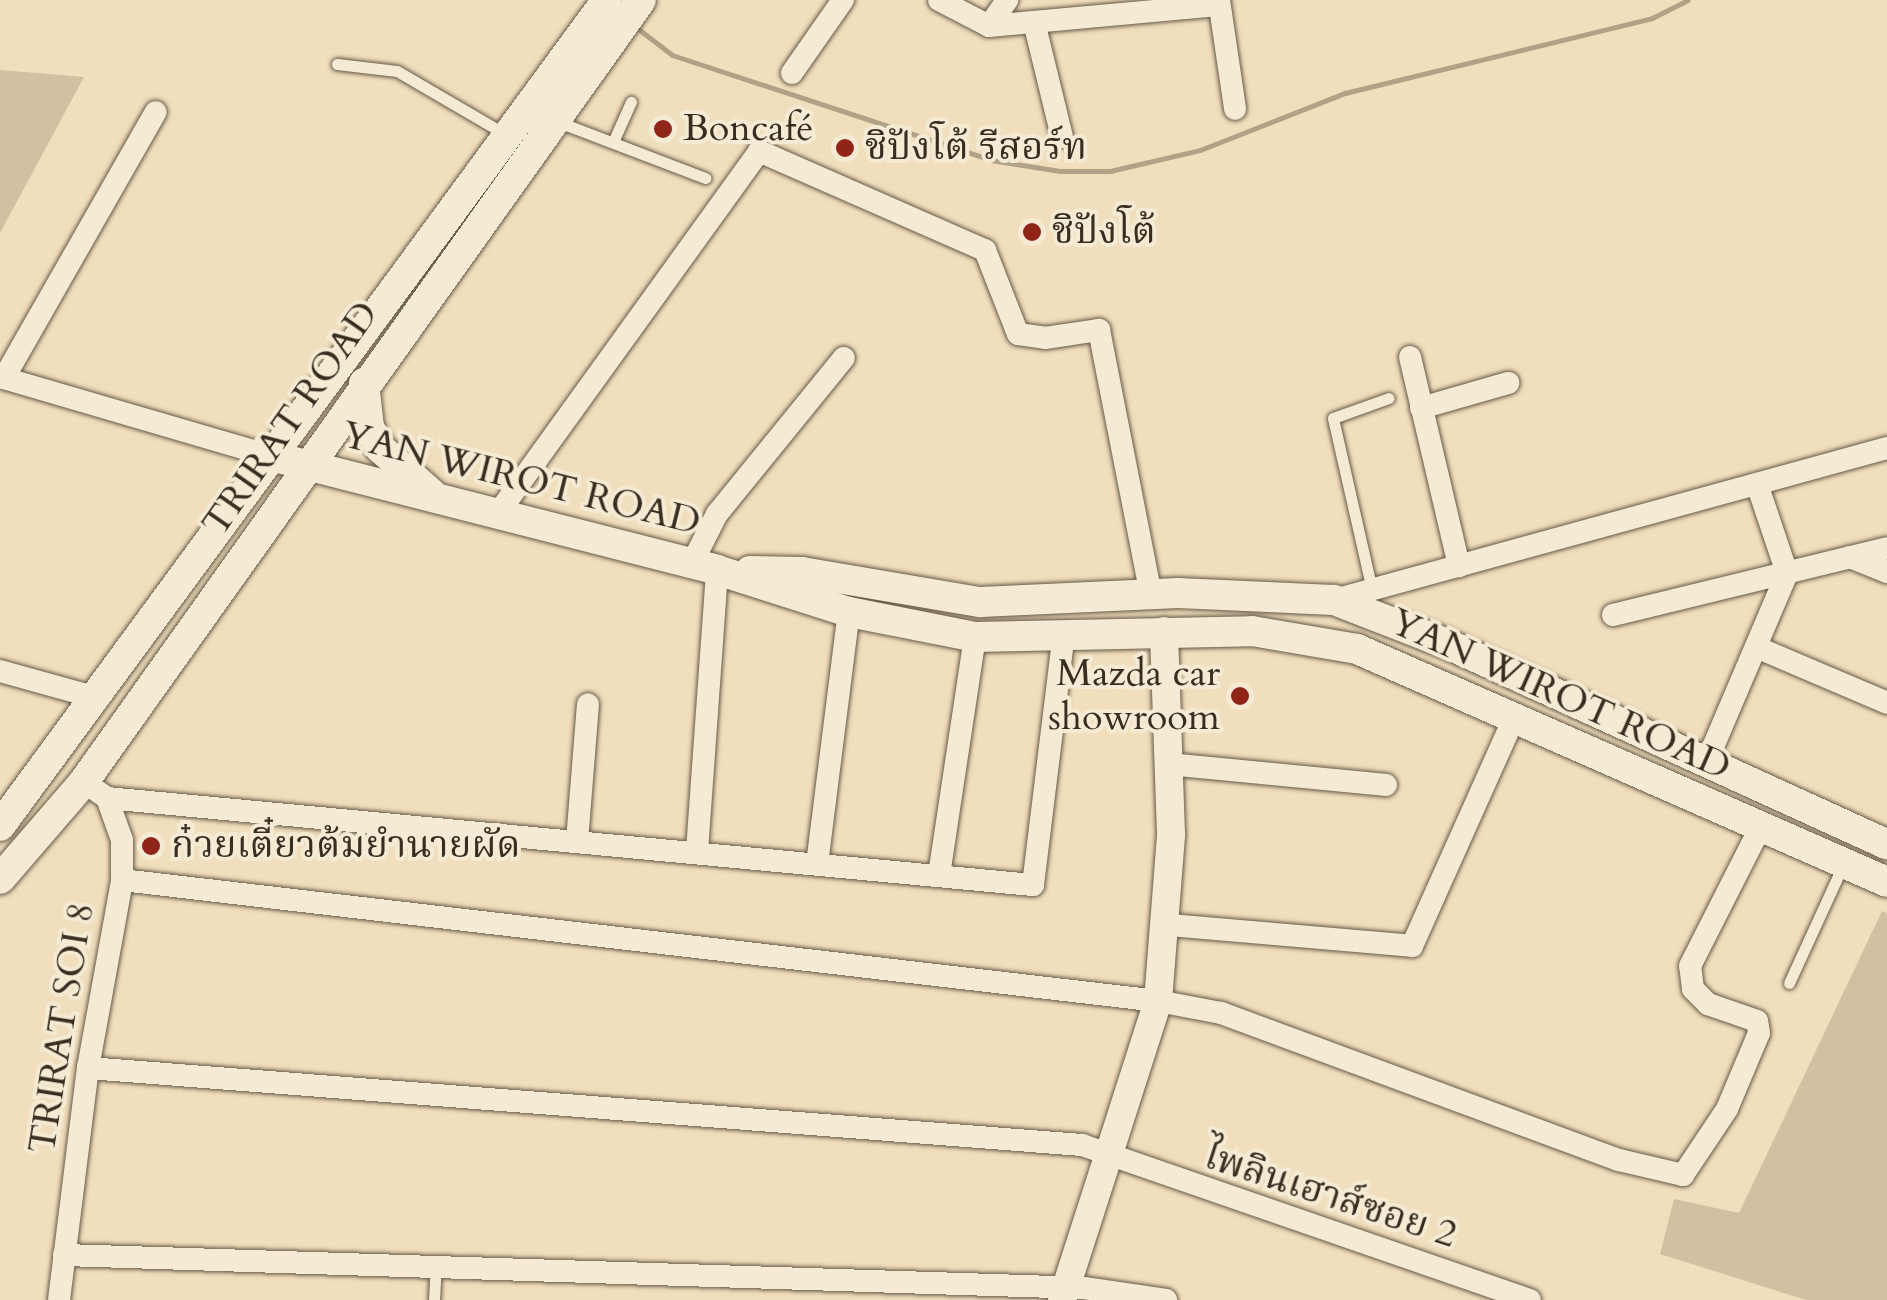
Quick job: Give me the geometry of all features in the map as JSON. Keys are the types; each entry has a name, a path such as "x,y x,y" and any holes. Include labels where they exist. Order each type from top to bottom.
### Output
{"main road":[{"name":"TRIRAT ROAD","path":"0,879 95,790 306,466 552,119 607,0"},
{"name":"TRIRAT ROAD","path":"0,826 505,134 641,0"},
{"path":"364,383 369,428 380,448 435,497"},
{"name":"YAN WIROT ROAD","path":"270,456 705,566 849,612 975,637 1064,640 1164,630 1252,631 1357,649 1887,882"},
{"name":"YAN WIROT ROAD","path":"705,566 802,572 980,602 1151,594 1334,600 1887,844"},
{"path":"1151,594 1164,630"}],"street":[{"path":"792,73 843,0"},
{"path":"939,0 990,26 1219,2 1235,109"},
{"path":"990,26 1008,0"},
{"path":"1034,22 1062,136"},
{"path":"156,112 2,378 270,456"},
{"path":"499,512 759,151 985,250 1018,334 1046,338 1099,330 1151,594"},
{"path":"1410,357 1459,566"},
{"path":"697,852 705,566 717,514 844,358"},
{"path":"1421,408 1508,383"},
{"path":"1334,600 1887,448"},
{"path":"1706,761 1787,572 1757,484"},
{"path":"1614,615 1887,548"},
{"path":"1850,557 1887,572"},
{"path":"816,864 849,612"},
{"path":"1063,1295 1158,1000 1169,925 1170,764 1164,630"},
{"path":"939,875 975,637"},
{"path":"95,790 1033,885 1064,640"},
{"path":"1756,647 1887,703"},
{"path":"0,671 94,697"},
{"path":"577,841 588,704"},
{"path":"1169,925 1412,946 1515,716"},
{"path":"1170,764 1386,784"},
{"name":"TRIRAT SOI 8","path":"59,1300 88,1068 122,880 122,840 95,790"},
{"path":"122,880 1158,1000 1221,1013 1619,1160 1683,1175 1727,1109 1759,1033 1757,1021 1700,996 1690,966 1760,828"},
{"name":"ไพลินเฮาส์ซอย 2","path":"88,1068 1082,1145 1486,1293 1530,1300"},
{"path":"64,1255 436,1267 1166,1300"}],"lane":[{"path":"336,64 397,71 505,134"},
{"path":"613,142 631,102"},
{"path":"552,119 705,178"},
{"path":"1372,590 1333,418 1389,398"},
{"path":"1789,983 1844,863"},
{"path":"434,1300 436,1267"}],"shaded area":[{"path":"0,70 84,77 0,233"},
{"path":"1882,911 1887,913 1887,1300 1806,1300 1660,1254 1674,1199 1739,1213"}],"waterway":[{"path":"637,28 672,55 991,160 1060,171 1110,171 1200,150 1345,93 1652,18 1688,0"}],"place":[{"name":"Boncafé","path":"663,129"},
{"name":"ชิปังโต้ รีสอร์ท","path":"845,148"},
{"name":"ชิปังโต้","path":"1032,232"},
{"name":"Mazda car showroom","path":"1240,696"},
{"name":"ก๋วยเตี๋ยวต้มยำนายผัด","path":"151,846"}]}
